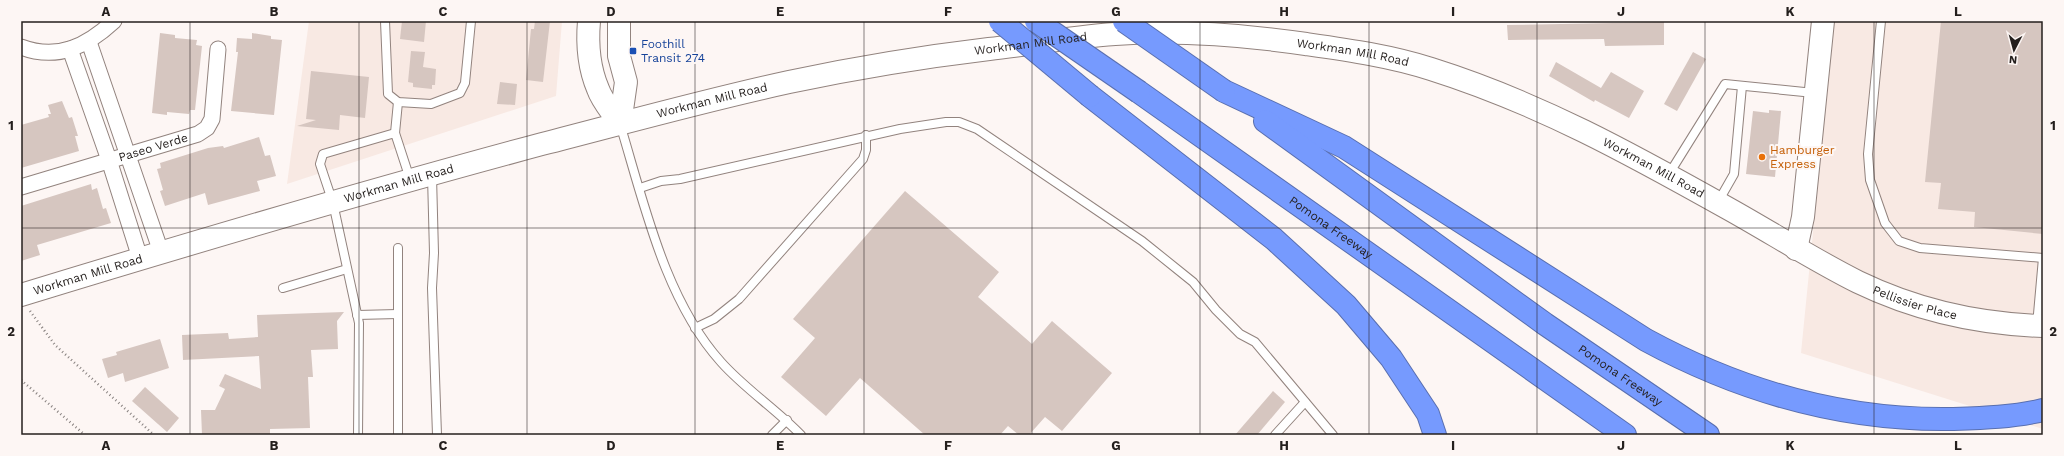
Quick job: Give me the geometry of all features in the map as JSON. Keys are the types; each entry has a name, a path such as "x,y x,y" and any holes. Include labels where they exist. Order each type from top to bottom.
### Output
{"highway":[{"path":"1000,21 1090,96 1274,239 1346,305 1391,358 1428,414 1435,435"},
{"name":"Pomona Freeway","path":"1036,21 1625,435"},
{"name":"Pomona Freeway","path":"1124,21 1224,91 1545,324 1708,435"},
{"path":"1224,91 1344,147 1646,340 1682,360 1728,379 1776,396 1823,407 1869,415 1927,419 1985,418 2043,410"}],"main road":[{"path":"589,21 588,34 590,61 598,90 620,124"},
{"path":"619,21 619,56 626,82 620,124"},
{"path":"1796,248 1803,217 1823,21"},
{"name":"Workman Mill Road","path":"25,302 140,258 333,202 620,124 793,81 872,66 1076,38 1118,34 1181,34 1261,38 1343,49 1428,68 1533,106 1620,148 1718,202 1796,248"},
{"name":"Pellissier Place","path":"1796,248 1862,284 1898,299 1931,310 1987,321 2040,326"}],"street":[{"path":"21,47 40,51 70,49 88,42 114,21"},
{"path":"88,42 129,155 161,252"},
{"path":"70,49 140,258"},
{"name":"Paseo Verde","path":"21,188 108,160 198,134 207,128 212,119 218,49"}],"lane":[{"path":"385,21 388,94 398,102 431,104 460,93 465,83 471,21"},
{"path":"1881,21 1868,154 1870,180 1885,223 1898,241 1920,248 2043,258 2040,326"},
{"path":"1668,175 1725,84 1816,94"},
{"path":"1718,202 1734,174 1742,86"},
{"path":"398,102 395,133 410,180"},
{"path":"640,188 661,181 680,179 866,136 946,122 959,122 977,129 1136,236 1193,282 1216,310 1240,334 1256,342 1333,435"},
{"path":"620,124 640,188 682,307 695,328 721,363 787,420 798,432 789,435"},
{"path":"358,435 359,324 333,202 320,164 323,154 395,133"},
{"path":"695,328 728,309 744,293 863,159 866,150 866,136"},
{"path":"432,174 434,253 432,288 437,435"},
{"path":"398,248 398,435"},
{"path":"283,288 347,269"},
{"path":"357,315 398,314"},
{"path":"1275,435 1305,402"},
{"path":"772,435 787,420"}],"path":[{"path":"25,302 55,345 154,435"},
{"path":"21,380 85,435"}],"shaded area":[{"path":"309,21 562,21 556,96 287,184"},
{"path":"1834,21 2043,21 2043,429 1801,353"}],"building":[{"path":"402,21 426,21 424,42 400,39"},
{"path":"535,21 550,21 543,82 526,80 531,29 534,29"},
{"path":"1941,21 2043,21 2043,234 1974,227 1975,212 1938,209 1941,183 1925,182"},
{"path":"1664,22 1664,45 1605,46 1604,39 1508,40 1507,25"},
{"path":"160,33 175,35 175,38 197,40 196,45 202,46 195,110 190,110 189,114 167,112 167,115 152,113"},
{"path":"252,33 271,36 271,39 282,40 274,115 231,111 238,52 236,52 237,38 252,39"},
{"path":"411,51 425,52 423,67 436,69 435,85 432,85 432,89 413,87 413,83 408,82"},
{"path":"1693,52 1706,59 1677,111 1664,104"},
{"path":"1556,62 1601,88 1611,72 1644,91 1629,118 1595,100 1594,102 1549,76"},
{"path":"311,71 369,77 365,118 340,115 339,130 297,126 316,120 306,119"},
{"path":"500,82 517,84 515,105 497,104"},
{"path":"62,101 69,118 72,117 78,136 75,136 79,151 21,168 21,125 49,117 48,114 51,114 48,105"},
{"name":"Hamburger Express","path":"1769,110 1781,111 1775,177 1746,174 1753,111 1769,113"},
{"path":"259,137 265,156 270,155 276,176 257,181 260,191 208,205 205,193 165,206 160,191 163,190 157,169 161,168 160,163 208,148 223,146 224,148"},
{"path":"91,184 92,190 97,188 103,209 106,208 111,223 37,245 40,255 21,261 21,206"},
{"path":"905,191 999,272 978,297 1032,344 1052,321 1112,373 1062,431 1045,417 1029,435 1019,435 1008,426 1000,435 925,435 860,378 826,416 781,377 815,338 793,319"},
{"path":"344,312 337,321 338,349 311,350 313,377 308,377 310,428 270,429 270,435 202,435 201,410 215,410 225,389 219,386 225,374 261,389 259,356 183,360 182,335 228,333 229,339 258,337 257,315"},
{"path":"160,339 169,368 125,382 123,373 108,378 102,359 117,355 116,352"},
{"path":"145,387 179,418 167,432 132,401"},
{"path":"1273,391 1285,402 1257,435 1235,435"}],"place":[{"name":"Foothill Transit 274","path":"633,51"},
{"name":"Hamburger Express","path":"1762,157"}]}
